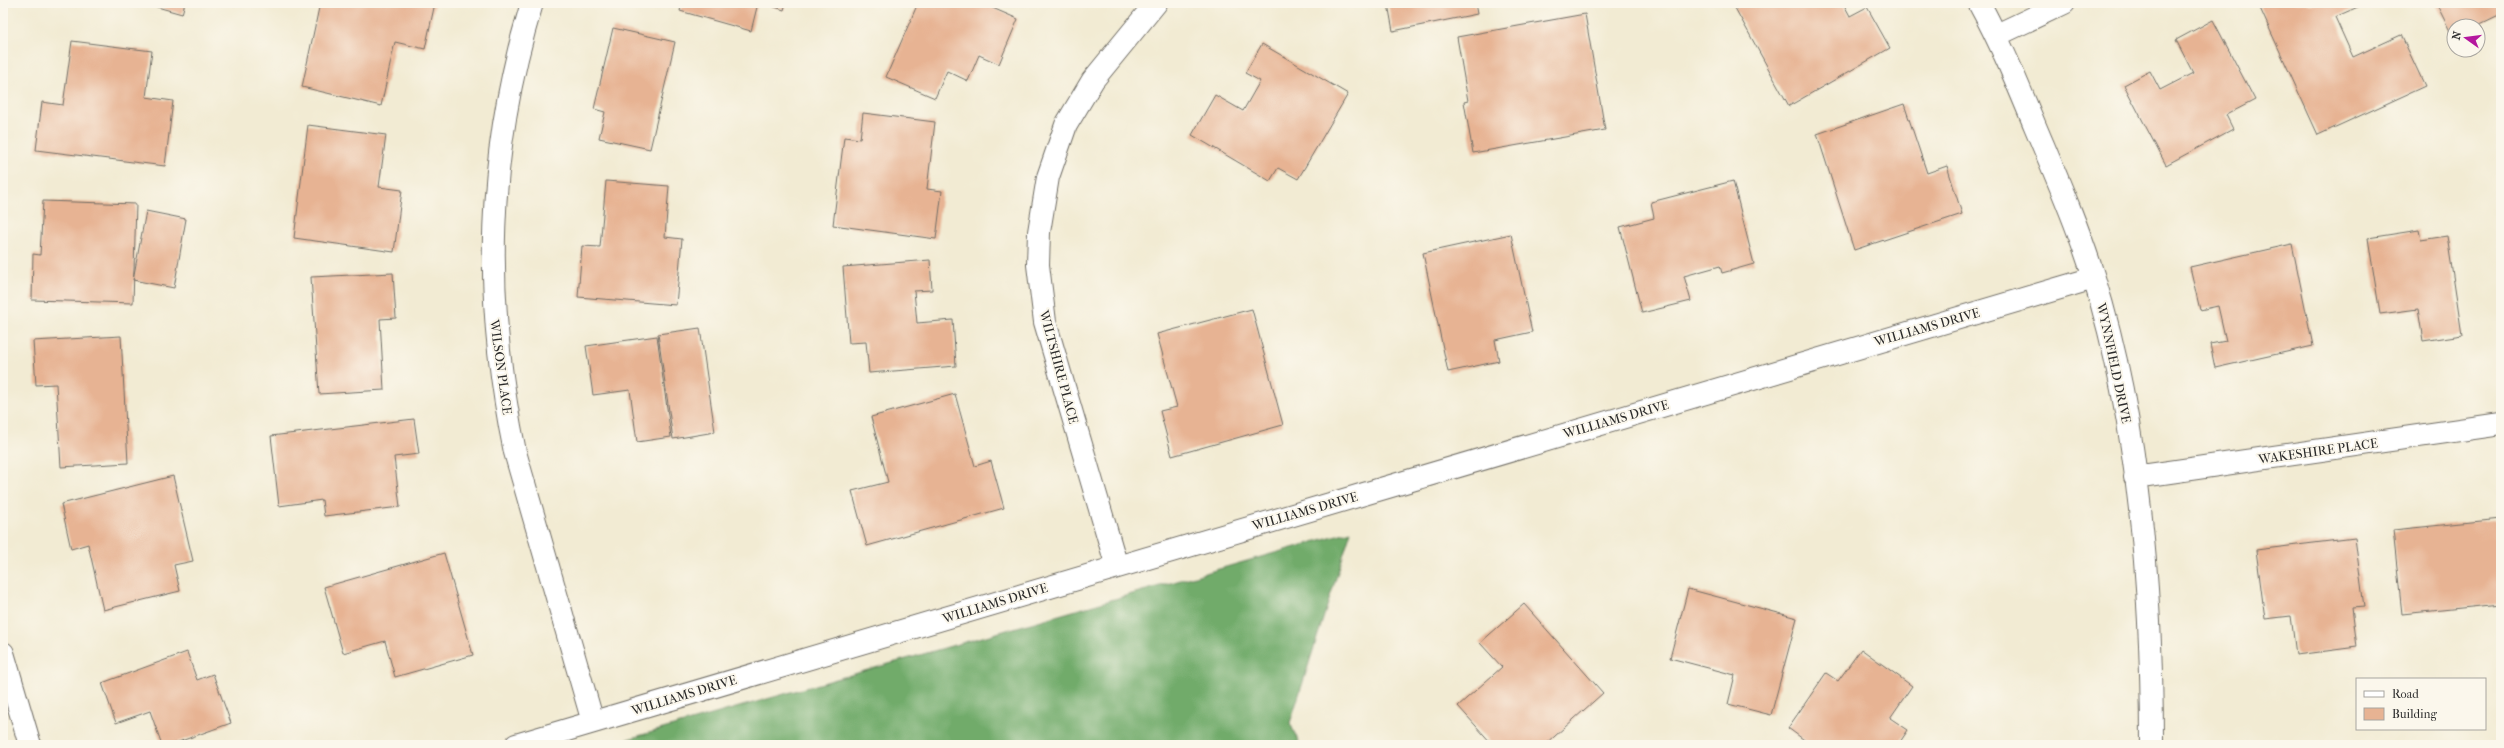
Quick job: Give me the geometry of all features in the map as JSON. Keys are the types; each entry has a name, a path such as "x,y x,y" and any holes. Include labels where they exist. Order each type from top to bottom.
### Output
{"street":[{"name":"WILSON PLACE","path":"532,3 513,75 499,152 492,265 495,334 505,406 515,452 593,722"},
{"name":"WILTSHIRE PLACE","path":"1117,567 1045,322 1038,265 1039,232 1048,177 1066,124 1093,80 1156,3"},
{"name":"WYNNFIELD DRIVE","path":"1980,3 1997,35 2066,200 2094,278 2125,411 2135,477 2152,658 2152,745"},
{"path":"1997,35 2064,3"},
{"name":"WILLIAMS DRIVE","path":"516,745 2094,278"},
{"name":"WAKESHIRE PLACE","path":"2135,477 2501,424"},
{"path":"3,654 30,745"}],"green space":[{"path":"1351,531 1290,723 1300,745 607,745"}],"building":[{"path":"143,3 185,3 182,14"},
{"path":"320,3 435,3 425,49 395,42 381,106 302,87"},
{"path":"682,3 758,3 751,31 680,11"},
{"path":"762,3 786,3 784,10"},
{"path":"918,3 981,3 1018,19 999,64 979,55 968,81 947,71 935,98 886,77"},
{"path":"1475,3 1477,14 1393,31 1388,4"},
{"path":"1743,3 1843,3 1850,16 1867,7 1890,48 1789,106 1735,8"},
{"path":"2265,3 2367,3 2335,17 2353,57 2401,35 2425,86 2318,135 2259,6"},
{"path":"2436,3 2501,3 2501,14 2486,21 2486,18 2446,18 2446,23"},
{"path":"1585,14 1605,130 1473,153 1464,102 1468,101 1457,37"},
{"path":"2213,20 2255,100 2226,115 2233,129 2166,165 2124,85 2150,71 2160,90 2193,73 2176,40"},
{"path":"613,28 675,42 650,149 599,138 605,112 594,109"},
{"path":"72,41 152,51 146,97 173,101 165,166 36,150 42,102 63,105"},
{"path":"1262,44 1348,94 1298,179 1278,168 1270,181 1192,135 1215,95 1243,111 1260,81 1245,73"},
{"path":"1904,104 1927,173 1947,166 1962,214 1854,250 1817,134"},
{"path":"863,113 935,122 927,189 942,191 936,239 833,225 844,137 860,139"},
{"path":"308,125 386,135 379,187 402,190 394,252 294,238"},
{"path":"606,181 669,186 665,237 682,239 676,305 578,297 582,246 600,247"},
{"path":"1733,181 1754,264 1722,273 1720,266 1684,276 1691,301 1642,313 1620,227 1654,218 1651,202"},
{"path":"43,201 136,204 133,303 32,300 33,254 40,255"},
{"path":"146,211 186,219 174,288 133,280"},
{"path":"2419,230 2421,240 2447,236 2462,335 2423,341 2418,309 2380,314 2368,238"},
{"path":"1511,234 1532,332 1495,340 1499,361 1448,372 1423,253"},
{"path":"2292,244 2313,346 2215,368 2210,344 2226,341 2218,306 2200,310 2190,267"},
{"path":"930,260 932,290 914,291 917,323 953,320 956,366 869,373 866,342 849,343 843,267"},
{"path":"393,273 396,318 380,319 384,390 319,394 311,277"},
{"path":"1252,309 1283,425 1172,456 1160,411 1177,407 1157,334"},
{"path":"700,328 715,432 673,439 658,334"},
{"path":"121,336 128,463 61,467 56,384 36,385 33,341"},
{"path":"657,336 671,437 637,442 630,390 593,395 586,346"},
{"path":"955,394 975,466 991,461 1004,508 867,546 852,491 888,482 871,417"},
{"path":"414,419 419,454 394,457 400,507 324,516 322,500 279,506 271,436"},
{"path":"173,476 193,561 174,565 180,591 103,610 88,544 71,549 61,504"},
{"path":"2501,519 2501,604 2402,614 2393,530"},
{"path":"2355,538 2364,607 2352,608 2357,647 2296,655 2291,616 2265,619 2256,550"},
{"path":"444,553 473,655 395,677 385,641 343,653 324,587"},
{"path":"1688,589 1797,618 1771,715 1728,704 1735,675 1670,658"},
{"path":"1524,604 1603,693 1545,745 1493,745 1458,706 1502,667 1480,643"},
{"path":"1861,649 1912,686 1890,718 1908,730 1898,745 1811,745 1788,728 1826,673 1838,681"},
{"path":"187,652 197,680 213,674 231,723 170,745 162,745 150,711 116,723 102,683"}]}
